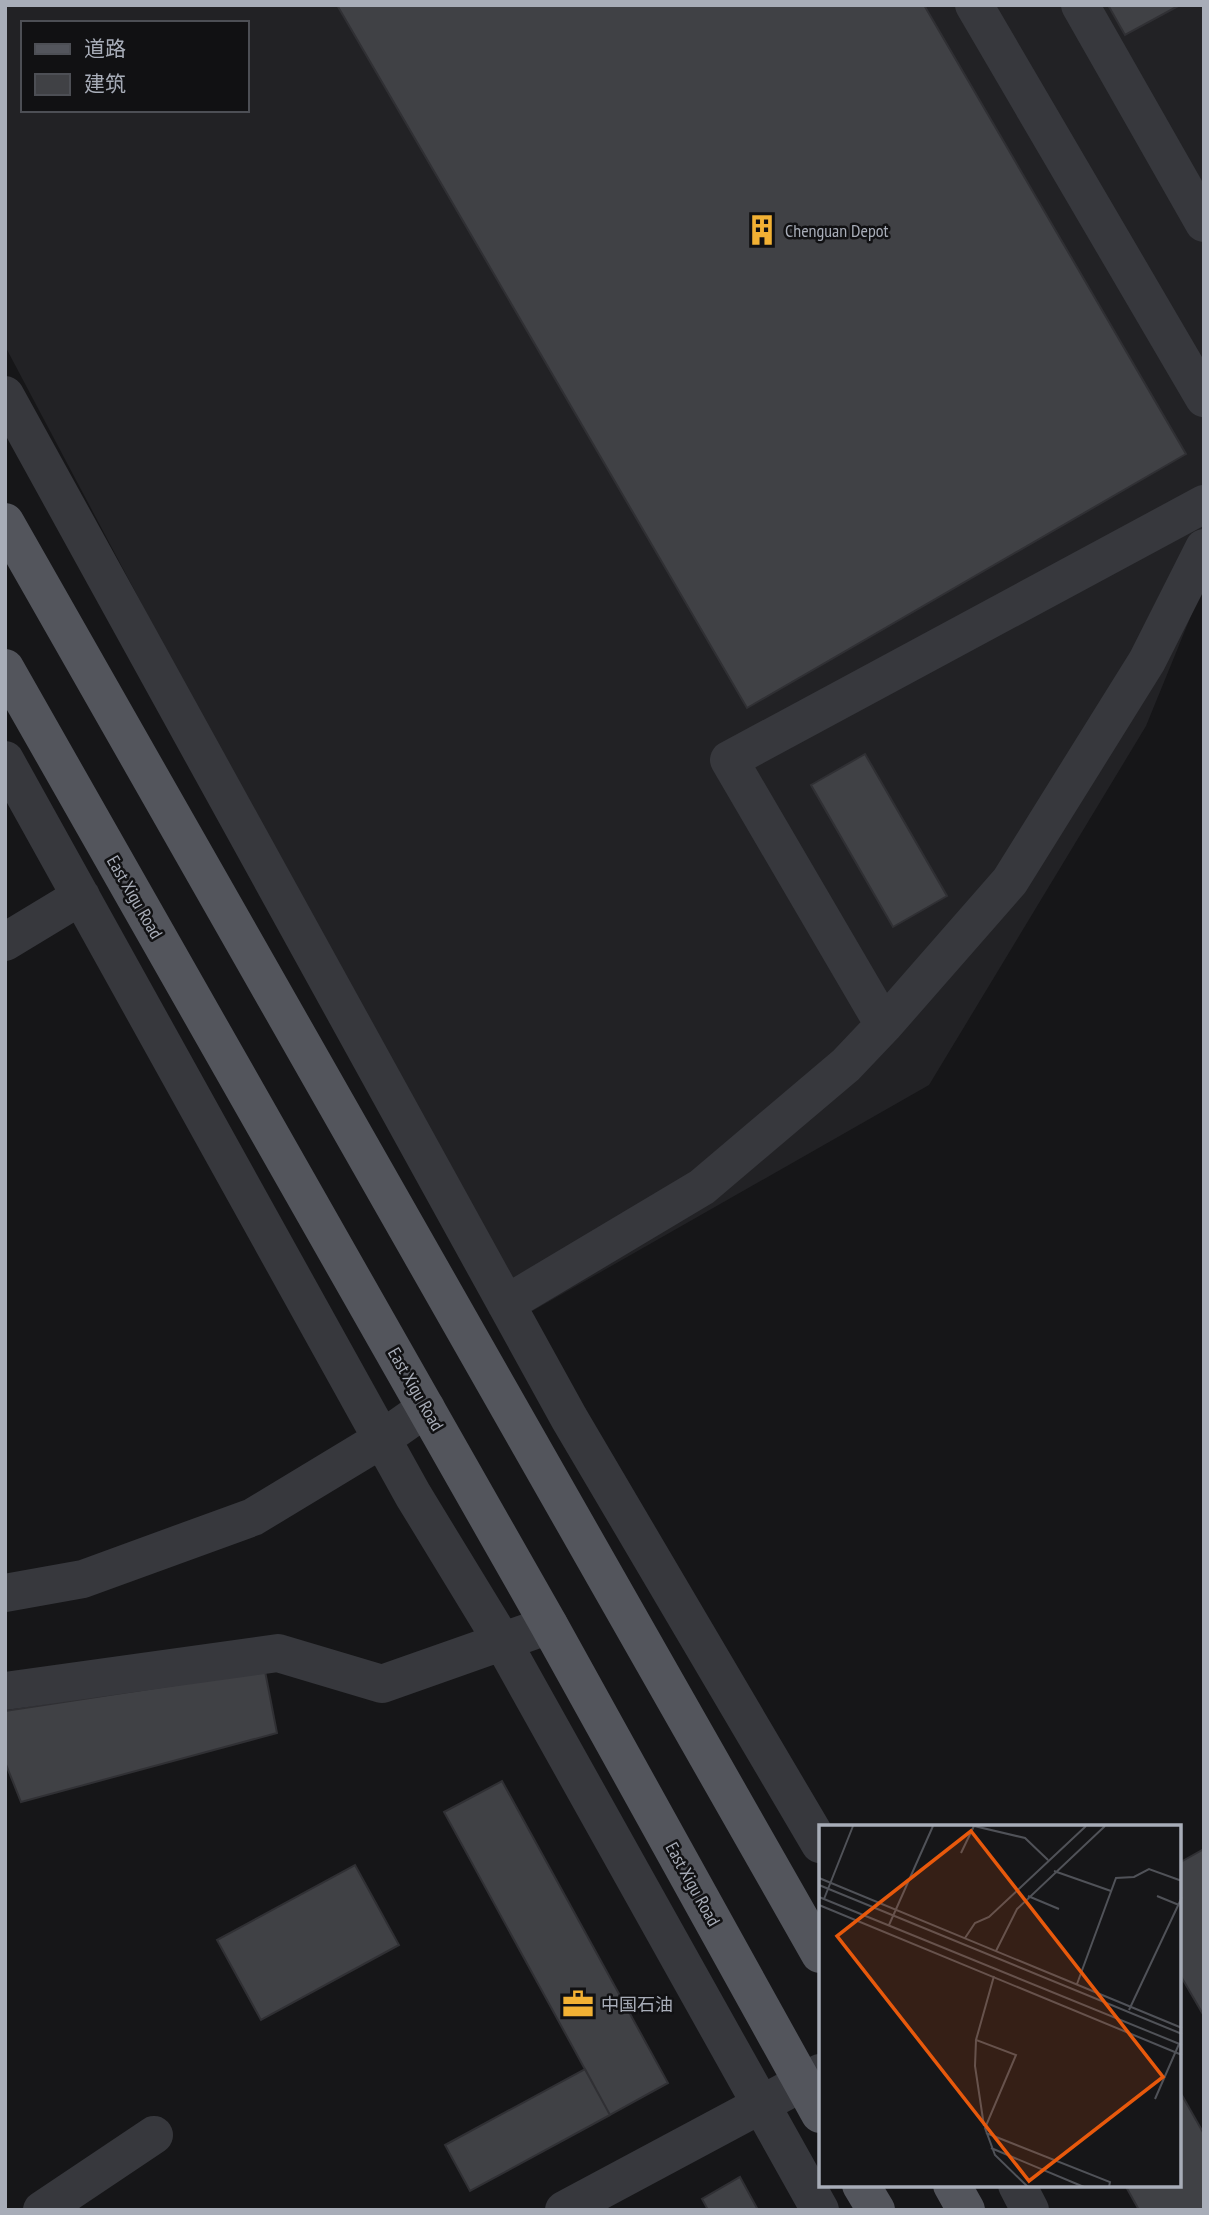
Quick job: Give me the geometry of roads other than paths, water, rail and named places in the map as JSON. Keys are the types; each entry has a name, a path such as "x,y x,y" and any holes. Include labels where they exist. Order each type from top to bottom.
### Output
{"main road":[{"path":"5,522 819,1950"},
{"name":"East Xigu Road","path":"5,668 549,1625 811,2077 819,2107"},
{"path":"862,2187 876,2210"},
{"path":"953,2187 966,2210"}],"street":[{"path":"974,5 1204,398"},
{"path":"1080,5 1204,223"},
{"path":"5,395 569,1418 819,1841"},
{"path":"884,1025 729,760 1204,504"},
{"path":"506,1304 702,1187 846,1065 884,1025 1010,881 1147,661 1204,548"},
{"path":"5,760 412,1495 502,1641 820,2210"},
{"path":"5,942 80,896"},
{"path":"5,1593 83,1579 253,1517 382,1439 426,1408"},
{"path":"5,1691 278,1653 382,1684 549,1625"},
{"path":"564,2210 811,2077"},
{"path":"42,2210 154,2135"},
{"path":"1018,2187 1030,2210"}],"place":[{"name":"Chenguan Depot","path":"762,230"},
{"name":"中国石油","path":"578,2004"}]}
